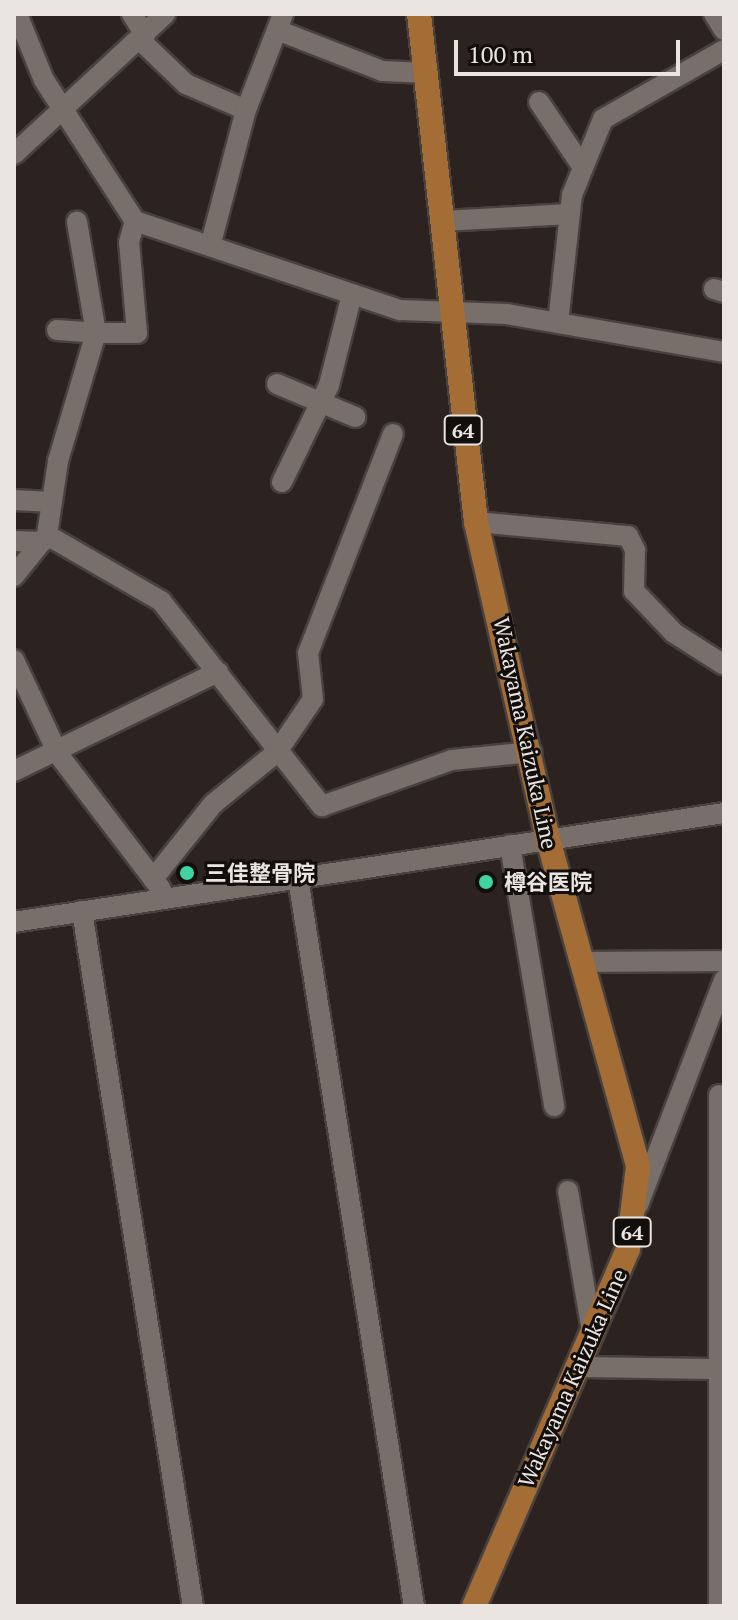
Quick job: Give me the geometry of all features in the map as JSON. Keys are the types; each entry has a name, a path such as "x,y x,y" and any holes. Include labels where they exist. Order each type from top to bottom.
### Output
{"main road":[{"name":"Wakayama Kaizuka Line","path":"419,14 476,522 532,752 548,839 636,1147 638,1205 628,1249 474,1606"}],"street":[{"path":"17,14 64,109 135,221 211,243 400,310 558,323 724,352"},
{"path":"132,14 142,38 186,84 246,110"},
{"path":"14,154 165,14"},
{"path":"714,14 724,30"},
{"path":"211,243 246,110 280,22 382,71 427,73"},
{"path":"558,323 570,214 582,166 603,119 724,50"},
{"path":"539,102 582,166"},
{"path":"443,221 570,214"},
{"path":"57,330 137,333 129,242 135,221"},
{"path":"14,576 45,538 96,333 77,222"},
{"path":"282,482 319,405 352,294"},
{"path":"277,384 319,405 355,417"},
{"path":"153,879 213,804 277,752 313,699 308,653 393,434"},
{"path":"14,500 52,502"},
{"path":"476,522 628,536 635,550 634,591 674,633 724,665"},
{"path":"14,541 45,538 161,601 322,806 452,760 532,752"},
{"path":"14,660 58,754 169,898"},
{"path":"14,771 58,754 218,672"},
{"path":"14,922 724,813"},
{"path":"510,845 554,1106"},
{"path":"298,878 414,1606"},
{"path":"82,911 193,1606"},
{"path":"583,962 724,961"},
{"path":"638,1205 724,980"},
{"path":"682,1095 722,1095 719,1606"},
{"path":"568,1191 592,1331"},
{"path":"576,1367 721,1359"}],"place":[{"name":"三佳整骨院","path":"187,873"},
{"name":"樽谷医院","path":"486,882"}]}
